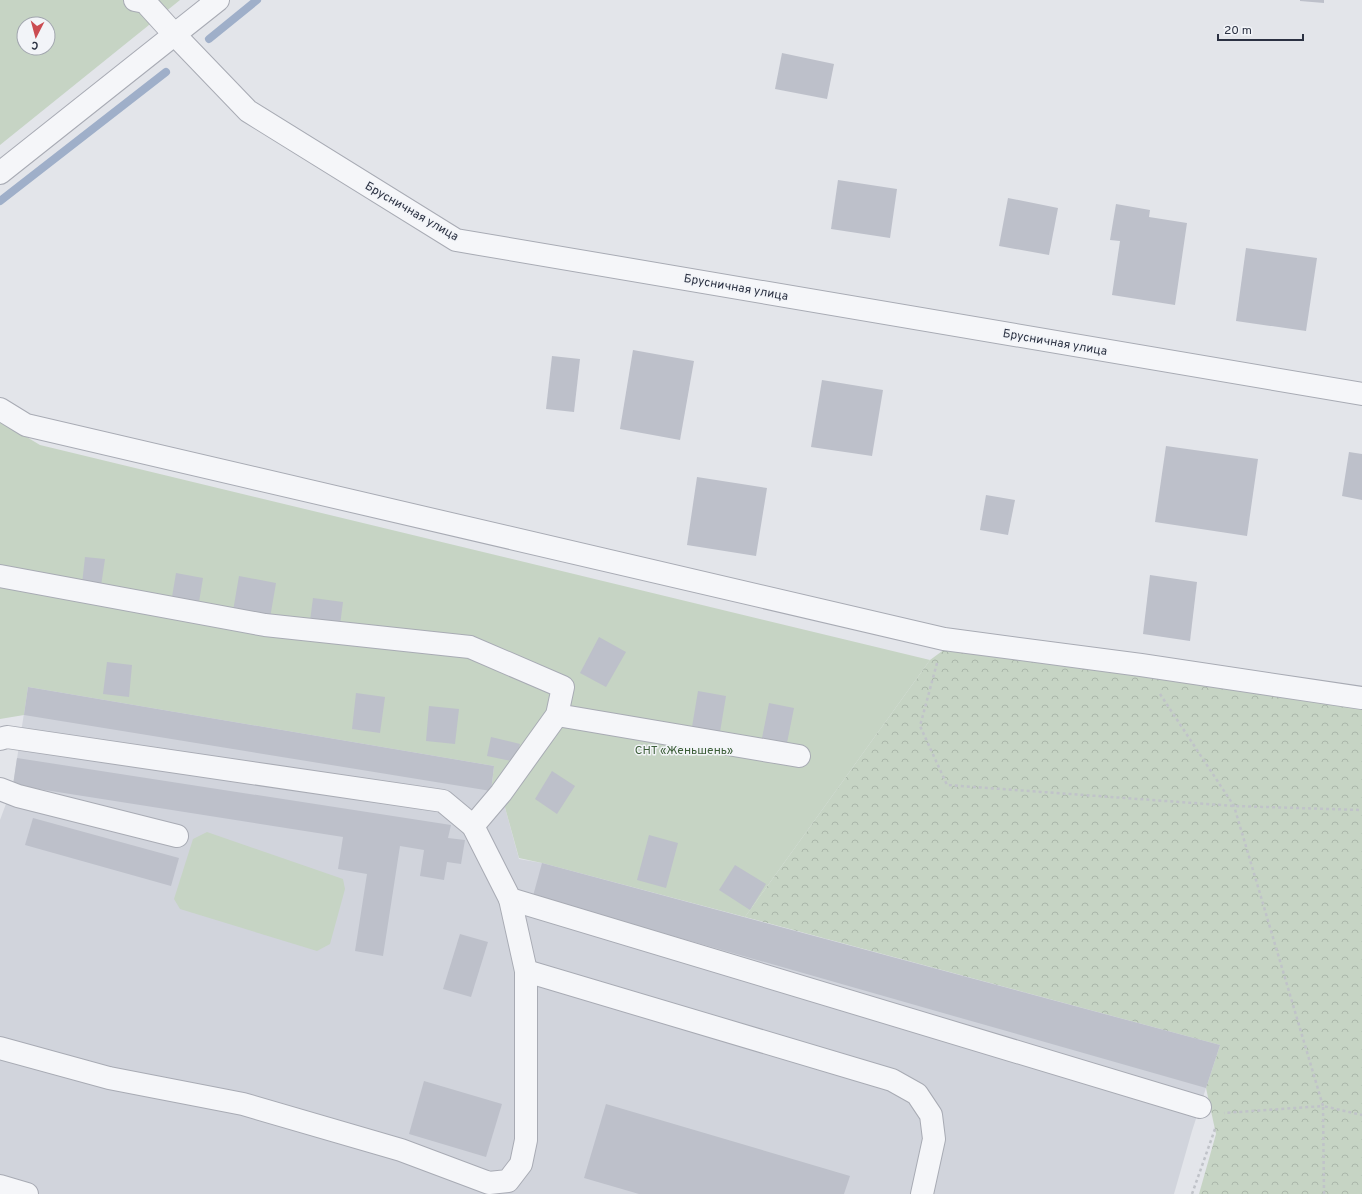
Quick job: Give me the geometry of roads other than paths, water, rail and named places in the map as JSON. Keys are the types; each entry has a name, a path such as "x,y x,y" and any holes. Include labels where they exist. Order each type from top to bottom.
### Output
{"street":[{"name":"Брусничная улица","path":"135,0 145,2 248,111 456,240 1362,394"},
{"path":"0,173 118,81 174,34 218,0"},
{"path":"0,409 26,425 944,638 1141,665 1362,698"},
{"path":"0,576 265,625 470,648 563,687 557,715 501,793 473,826"},
{"path":"557,715 799,756"},
{"path":"0,739 7,737 443,801 473,826 510,899 526,971 526,1140 521,1164 508,1181 489,1183 401,1150 243,1104 109,1078 0,1048"},
{"path":"0,789 18,796 177,836"},
{"path":"510,899 1200,1108"},
{"path":"526,971 892,1080 917,1094 931,1115 934,1139 922,1194"},
{"path":"0,1186 27,1194"}],"waterway":[{"path":"209,39 257,0"},
{"path":"0,201 166,72"}],"park label":[{"name":"СНТ «Женьшень»","path":"684,750"}]}
